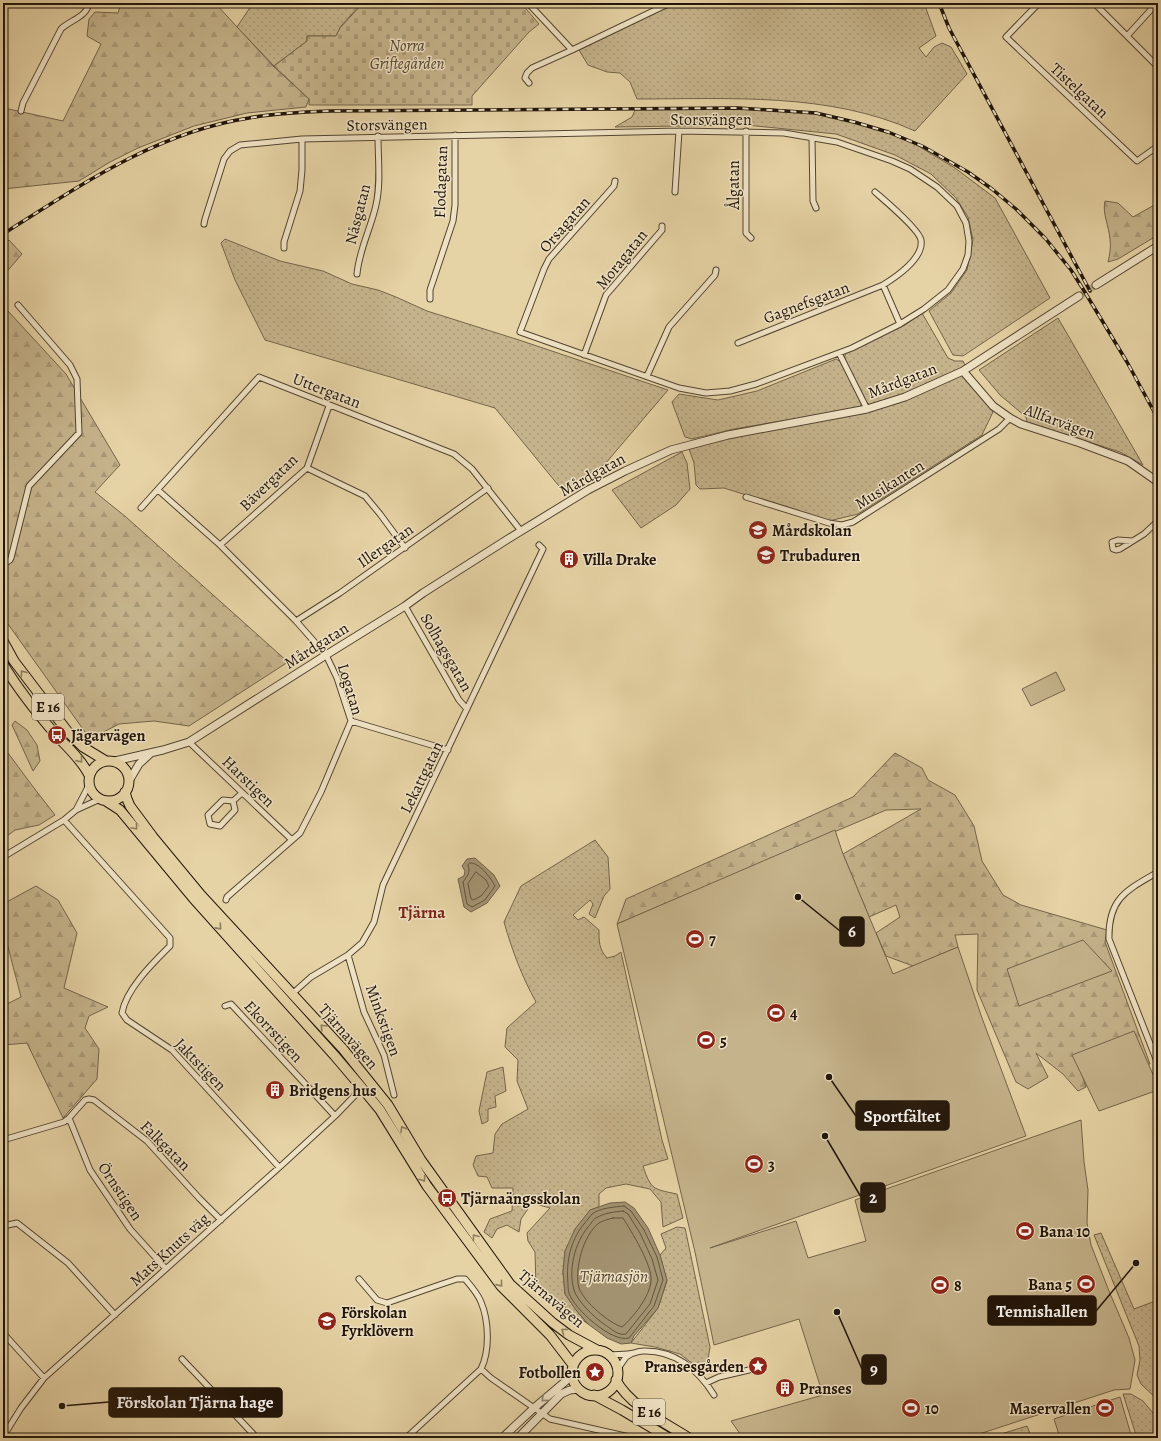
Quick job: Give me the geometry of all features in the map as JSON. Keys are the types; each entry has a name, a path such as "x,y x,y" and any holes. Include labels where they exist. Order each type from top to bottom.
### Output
{"highway":[{"name":"E 16","path":"3,641 14,661 68,732 83,747 95,755 123,767 129,781"},
{"name":"E 16","path":"3,664 29,702 80,760 89,775"},
{"path":"111,761 96,765 89,775 89,785 93,793 103,800 119,798 125,792 129,781"},
{"name":"Tjärnavägen","path":"125,792 130,806 152,837 201,895 343,1049 388,1105 421,1160 510,1284 553,1323 569,1335 597,1350"},
{"name":"Tjärnavägen","path":"103,800 120,810 193,898 362,1088 380,1110 427,1186 501,1286 550,1335 573,1368"},
{"path":"591,1350 597,1350 608,1355 614,1361 617,1370 616,1380 612,1387 601,1395 585,1394 578,1389 573,1380 573,1368 580,1355 591,1350"},
{"name":"E 16","path":"616,1380 624,1393 632,1401 688,1438"},
{"name":"E 16","path":"594,1395 669,1438"}],"street":[{"path":"22,111 23,103 61,29 66,23 85,12 89,8 89,3"},
{"path":"528,3 572,50"},
{"path":"529,83 525,78 526,73 532,68 670,3"},
{"name":"Tistelgatan","path":"1039,3 1006,37 1137,161 1158,146"},
{"path":"1094,3 1158,67"},
{"path":"1126,36 1157,3"},
{"path":"675,192 679,131"},
{"name":"Storsvängen","path":"204,224 224,159 230,151 240,145 302,139 378,136 679,131 746,131 784,133 837,142 892,161 910,169 937,187 957,206 966,223 970,241 968,255 963,269 948,290 924,309 900,324 839,353 756,384 730,391 706,393 679,388 520,332"},
{"name":"Ålgatan","path":"746,131 746,234 751,238"},
{"name":"Flodagatan","path":"430,299 430,290 453,221 455,205 455,135"},
{"name":"Nåsgatan","path":"357,274 358,263 377,204 379,186 378,136"},
{"path":"812,138 813,201 816,208"},
{"path":"284,248 284,242 300,191 302,139"},
{"name":"Orsagatan","path":"520,332 549,259 614,186 615,181"},
{"name":"Gagnefsgatan","path":"738,343 883,285 899,276 920,250 921,239 916,230 875,192"},
{"name":"Moragatan","path":"584,355 606,295 662,230 662,226"},
{"path":"1096,285 1158,246"},
{"path":"647,376 669,327 715,275 716,270"},
{"path":"883,285 900,324"},
{"name":"Mårdgatan","path":"111,761 151,753 189,742 522,531 588,490 625,471 671,450 728,435 867,409 905,397 963,371 1079,296"},
{"path":"3,565 11,558 29,486 79,433 77,379 70,365 18,305"},
{"path":"750,331 753,337"},
{"path":"839,353 867,409"},
{"name":"Allfarvägen","path":"963,371 993,406 1010,418 1022,424 1080,443 1128,462 1158,482"},
{"name":"Uttergatan","path":"141,508 259,378 454,454 472,469 522,531"},
{"name":"Bävergatan","path":"220,545 307,468 329,406"},
{"name":"Musikanten","path":"746,497 829,523 842,525 853,522 999,429 1010,418"},
{"path":"307,468 365,496 380,514 404,548"},
{"name":"Illergatan","path":"296,622 340,593 488,488"},
{"name":"Logatan","path":"158,490 220,545 326,654 337,678 351,722 321,792 300,833 227,897 226,900"},
{"path":"1132,540 1144,534 1158,521"},
{"name":"Lekattgatan","path":"292,994 311,977 348,955 362,943 374,922 383,885 543,549 539,545"},
{"name":"Solhagsgatan","path":"405,606 459,700 467,709"},
{"path":"351,722 448,750"},
{"name":"Harstigen","path":"189,742 292,840"},
{"path":"129,781 140,764 151,753"},
{"path":"76,810 89,785"},
{"path":"233,801 242,792"},
{"path":"3,857 64,820 76,810 103,800"},
{"path":"223,800 233,801 234,810 220,826 210,824 208,815 223,800"},
{"name":"Jaktstigen","path":"64,820 170,938 170,946 145,972 123,1005 122,1013 127,1020 172,1050 279,1167"},
{"path":"1158,872 1125,892 1116,904 1111,915 1109,927 1109,938 1158,1064"},
{"name":"Minkstigen","path":"348,955 364,1012 384,1055 394,1095"},
{"name":"Ekorrstigen","path":"225,1006 231,1004 335,1116"},
{"name":"Mats Knuts väg","path":"3,1437 44,1378 221,1220 335,1116 362,1088"},
{"name":"Falkgatan","path":"69,1118 85,1100 94,1100 137,1132 221,1220"},
{"path":"3,1140 64,1122 69,1118"},
{"name":"Örnstigen","path":"69,1118 90,1170 130,1229 166,1269"},
{"path":"3,1226 17,1223 68,1264 115,1315"},
{"path":"359,1279 377,1300 387,1303 439,1285 465,1279 481,1302 487,1325 488,1350 485,1362 481,1369 406,1438"},
{"path":"3,1333 44,1378"},
{"path":"617,1370 626,1357 633,1353 641,1350 659,1352 680,1359 700,1376 714,1395"},
{"path":"608,1355 633,1353"},
{"path":"182,1359 258,1438"},
{"path":"502,1438 567,1380 573,1368"},
{"path":"481,1369 491,1378 550,1419 634,1438"},
{"path":"706,1383 719,1377 749,1370"},
{"path":"518,1438 562,1394 570,1390 578,1389"}],"green space":[{"path":"121,3 215,3 273,66 309,99 306,107 247,113 194,126 138,148 110,162 79,181 3,189 4,108 63,121 101,44 87,36 89,19 95,12 118,13"},
{"path":"253,3 361,4 341,26 336,36 307,36 307,41 274,66 237,27"},
{"name":"Norra Griftegården","path":"361,3 521,3 539,24 529,32 472,96 472,105 309,105 309,99 274,66 307,41 307,36 336,36 340,28 362,4"},
{"path":"676,3 924,3 936,36 919,48 926,57 934,47 942,43 951,47 967,74 915,131 882,118 814,104 778,100 743,99 637,99 630,82 620,73 607,72 588,65 579,50"},
{"path":"773,109 838,117 903,137 955,168 995,198 1050,298 963,356 953,355 929,311 951,293 967,270 973,240 968,217 956,198 931,174 895,155 836,134 746,125 615,127 632,117 635,110"},
{"path":"1105,201 1118,203 1133,217 1158,203 1158,235 1118,259 1108,262 1110,242 1104,210"},
{"path":"225,239 280,261 323,271 352,284 378,290 427,311 668,390 605,464 563,491 495,408 265,340 235,280 221,243"},
{"path":"9,240 22,254 3,276 3,244"},
{"path":"8,311 66,374 120,465 95,492 126,517 288,662 189,726 154,721 119,724 90,739 3,617 3,312"},
{"path":"922,313 948,358 955,361 963,361 966,367 905,395 870,405 865,401 844,358 846,353 905,325"},
{"path":"1058,318 1143,465 1120,452 1027,422 1026,417 1000,395 979,370"},
{"path":"836,359 841,362 862,403 859,408 734,429 692,439 685,437 672,402 679,394 718,400 757,391"},
{"path":"962,375 993,412 982,435 858,514 829,521 724,488 700,489 696,485 694,463 689,449 736,437 866,411 905,400"},
{"path":"682,452 687,463 690,489 676,505 641,528 612,490"},
{"path":"1056,672 1065,690 1031,706 1022,689"},
{"path":"15,721 27,730 37,745 40,761 33,771 12,725"},
{"path":"3,753 8,753 55,815 39,825 15,830 3,839"},
{"path":"895,753 922,768 928,780 955,795 974,826 982,861 1003,895 1021,905 1107,930 1105,942 1150,1064 1136,1066 1076,1057 1086,1087 1078,1091 1063,1074 1036,1053 1048,1077 1028,1089 1016,1082 977,990 978,934 955,935 958,947 913,966 886,956 876,933 900,917 896,905 869,917 843,854 921,809 886,810 617,924 626,899 853,797"},
{"path":"835,830 843,854 893,974 958,947 982,1018 1026,1136 710,1248 796,1221 808,1258 866,1241 855,1200 1081,1120 1088,1190 1087,1223 1091,1245 1129,1338 1135,1360 1130,1389 1114,1390 967,1438 743,1438 731,1421 823,1395 799,1319 714,1345 695,1252 617,924"},
{"path":"595,840 608,857 610,889 604,896 595,918 589,914 593,904 590,900 573,915 578,920 584,917 599,930 602,952 607,958 615,956 621,952 662,1140 668,1159 643,1166 648,1180 654,1187 663,1191 677,1194 683,1218 663,1227 661,1202 650,1189 626,1184 606,1188 599,1194 599,1207 590,1210 565,1251 563,1272 565,1294 588,1324 536,1287 535,1252 528,1241 527,1233 550,1208 532,1203 521,1219 519,1232 507,1225 497,1229 492,1238 484,1232 490,1219 512,1211 513,1188 492,1188 487,1177 478,1176 473,1165 476,1156 493,1153 495,1134 502,1124 528,1109 517,1081 518,1060 505,1047 507,1028 536,1002 526,983 510,943 504,922 521,886"},
{"path":"36,886 58,900 77,933 64,988 108,1007 89,1016 85,1028 99,1049 97,1079 63,1118 27,1043 3,1045 3,1006 21,997 7,943 3,935 3,904"},
{"path":"1083,940 1112,971 1019,1006 1007,969"},
{"path":"1134,1031 1158,1086 1158,1090 1099,1111 1072,1055"},
{"path":"503,1067 506,1091 495,1096 496,1107 488,1109 488,1121 482,1124 479,1111 487,1072"},
{"path":"677,1227 685,1228 710,1347 707,1365 703,1372 680,1354 655,1347 631,1343 658,1308 667,1281 660,1255 666,1248 661,1234"},
{"path":"1101,1233 1134,1309 1158,1300 1158,1400 1141,1384 1137,1375 1140,1360 1139,1346 1094,1235"},
{"path":"1123,1394 1131,1394 1143,1401 1158,1419 1158,1438 1137,1438"},
{"name":"Maservallen","path":"1120,1397 1132,1438 1060,1438 1054,1419"},
{"path":"1027,1426 1032,1438 988,1438"}],"water":[{"path":"475,858 494,875 500,886 487,903 471,912 464,907 458,879 464,876 465,871 462,866 467,859"},
{"name":"Tjärnasjön","path":"625,1202 634,1208 648,1228 660,1255 667,1280 658,1308 634,1336 631,1343 621,1344 607,1338 588,1324 576,1310 565,1294 563,1272 565,1251 575,1229 590,1210 610,1203"}],"tunnel":[{"path":"1079,296 1096,285"}],"railway":[{"path":"939,3 949,28 1090,291"},
{"path":"3,234 90,180 151,148 182,135 215,125 259,116 330,111 738,108 816,113 888,132 922,146 968,172 1016,209 1045,238 1071,270 1127,362 1158,419"}],"place":[{"name":"Mårdskolan","path":"758,530"},
{"name":"Trubaduren","path":"766,555"},
{"name":"Villa Drake","path":"569,559"},
{"name":"Jägarvägen","path":"57,735"},
{"name":"6","path":"798,897"},
{"name":"7","path":"695,939"},
{"name":"4","path":"776,1013"},
{"name":"5","path":"706,1040"},
{"name":"Sportfältet","path":"829,1077"},
{"name":"Bridgens hus","path":"275,1090"},
{"name":"2","path":"825,1136"},
{"name":"3","path":"754,1164"},
{"name":"Tjärnaängsskolan","path":"447,1198"},
{"name":"Bana 10","path":"1025,1231"},
{"name":"Tennishallen","path":"1136,1263"},
{"name":"Bana 5","path":"1086,1284"},
{"name":"8","path":"940,1285"},
{"name":"9","path":"837,1312"},
{"name":"Förskolan Fyrklövern","path":"327,1321"},
{"name":"Pransesgården","path":"758,1366"},
{"name":"Fotbollen","path":"595,1372"},
{"name":"Pranses","path":"785,1388"},
{"name":"Förskolan Tjärna hage","path":"62,1406"},
{"name":"10","path":"911,1408"},
{"name":"Maservallen","path":"1105,1408"}],"district":[{"name":"Tjärna","path":"422,912"}]}
